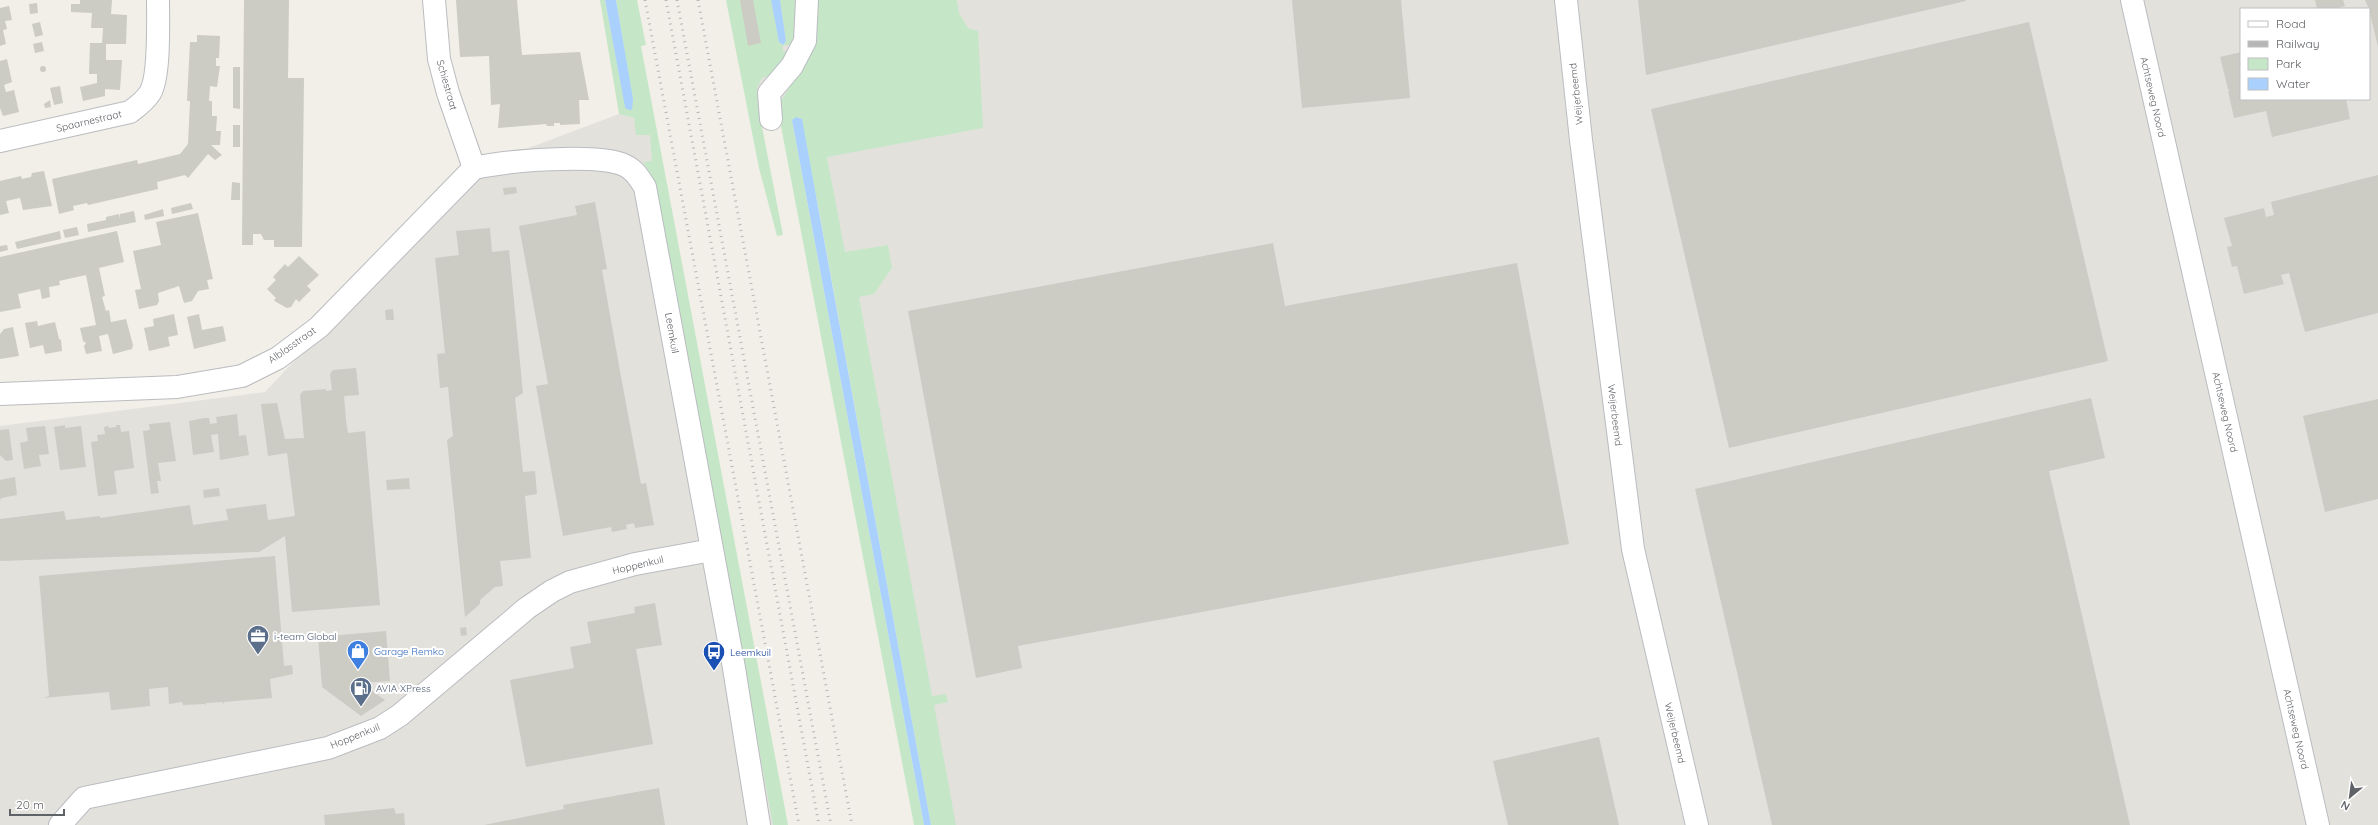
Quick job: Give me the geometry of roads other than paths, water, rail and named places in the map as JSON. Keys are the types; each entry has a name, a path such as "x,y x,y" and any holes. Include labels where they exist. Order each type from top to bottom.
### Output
{"street":[{"name":"Spaarnestraat","path":"0,141 130,112 143,102 151,91 155,78 158,0"},
{"name":"Schiestraat","path":"434,0 439,59 448,93 474,168"},
{"path":"770,120 769,93 792,66 805,40 807,0"},
{"name":"Weijerbeemd","path":"1566,0 1581,140 1633,549 1697,825"},
{"name":"Achtseweg Noord","path":"2132,0 2318,825"},
{"name":"Leemkuil","path":"474,168 492,164 591,158 609,160 636,173 645,187 734,668 759,825"},
{"name":"Alblasstraat","path":"0,394 177,387 242,376 278,358 319,326 474,168"},
{"name":"Hoppenkuil","path":"60,825 84,798 328,748 380,728 400,715 527,608 552,591 570,582 635,564 712,550"}],"water":[{"path":"605,0 616,0 633,99 632,110 626,109 625,107"},
{"path":"771,0 780,0 786,41 783,45 779,42"},
{"path":"796,117 802,119 931,825 924,825 792,120"}],"railway":[{"path":"645,0 799,825"},
{"path":"666,0 819,825"},
{"path":"677,0 831,825"},
{"path":"698,0 852,825"}],"place":[{"name":"i-team Global","path":"258,656"},
{"name":"Garage Remko","path":"358,670"},
{"name":"Leemkuil","path":"714,672"},
{"name":"AVIA XPress","path":"361,708"}]}
